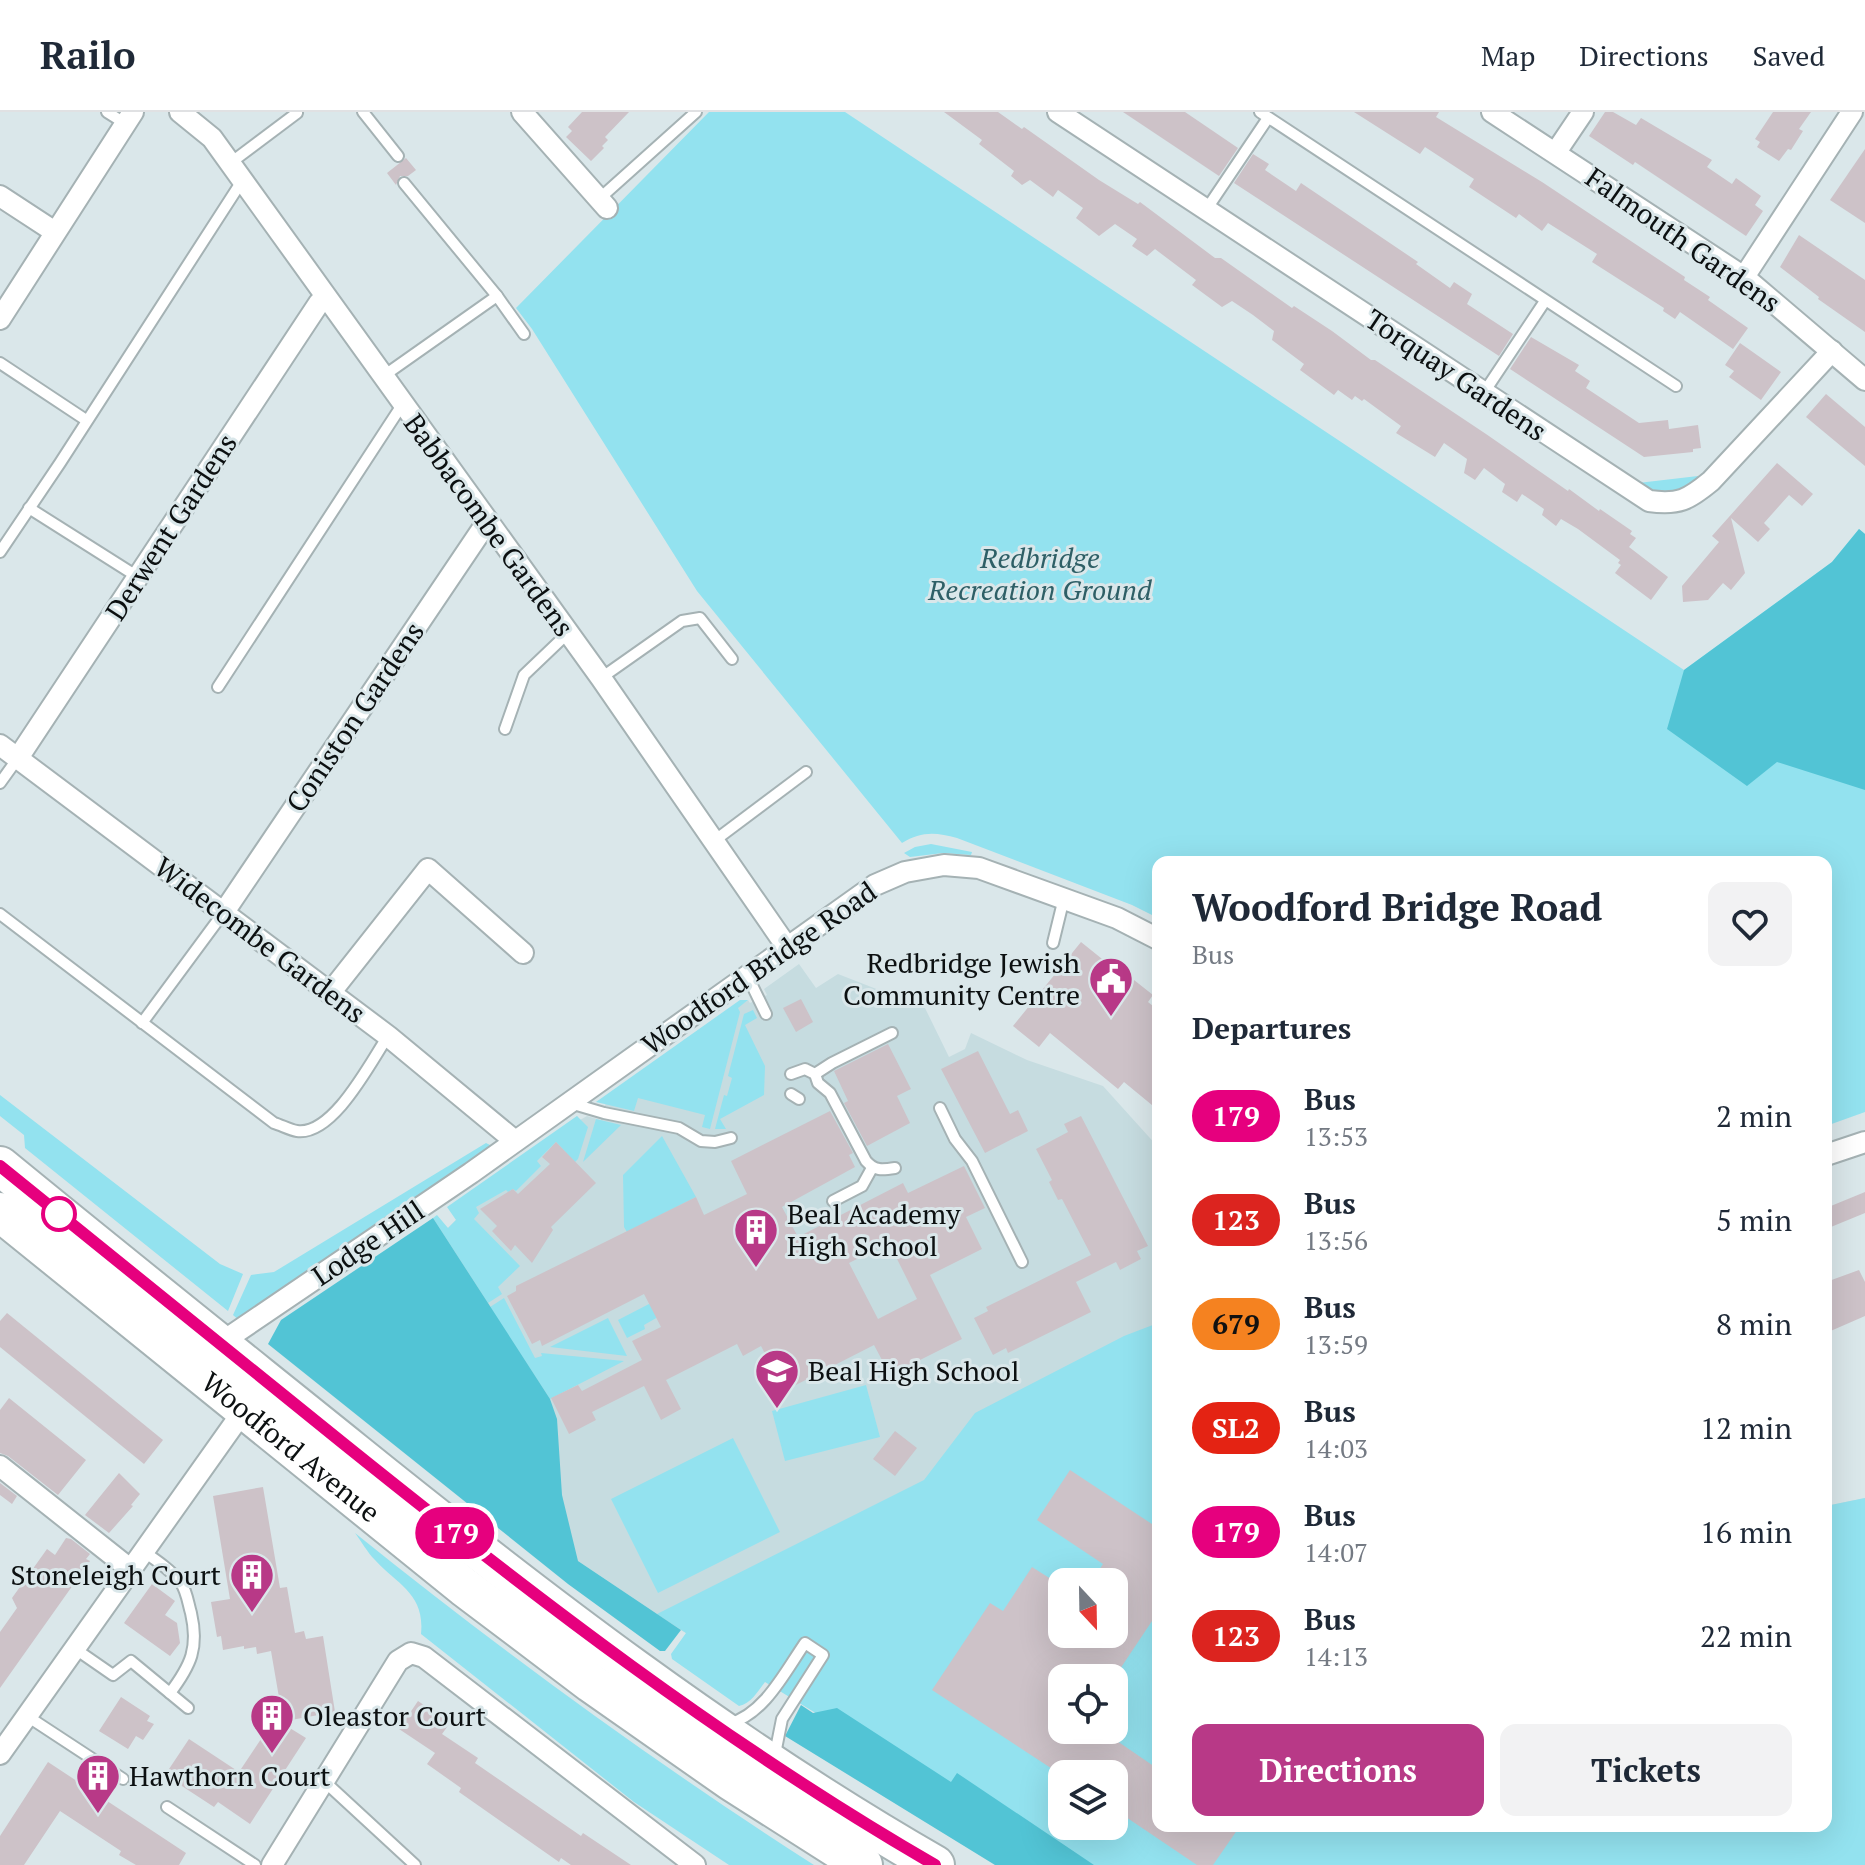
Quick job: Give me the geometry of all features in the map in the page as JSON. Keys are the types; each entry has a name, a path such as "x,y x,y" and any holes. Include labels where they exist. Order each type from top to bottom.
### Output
{"highway":[{"name":"Woodford Avenue","path":"0,1166 486,1558 612,1654 778,1768 935,1865"},
{"name":"Woodford Avenue","path":"2,1218 464,1587 591,1683 731,1781 863,1865"}],"street":[{"name":"Babbacombe Gardens","path":"180,112 212,138 601,678 787,947"},
{"name":"Torquay Gardens","path":"1058,112 1649,501 1672,504 1692,497 1711,481 1832,351"},
{"name":"Falmouth Gardens","path":"1492,112 1744,277 1865,380"},
{"path":"1556,152 1583,112"},
{"path":"1744,277 1852,112"},
{"path":"531,115 603,204"},
{"path":"0,319 129,118"},
{"path":"0,196 55,232"},
{"name":"Derwent Gardens","path":"18,758 319,303 326,299"},
{"name":"Coniston Gardens","path":"224,912 487,522"},
{"name":"Widecombe Gardens","path":"0,745 388,1036 515,1141"},
{"name":"Woodford Bridge Road","path":"515,1141 875,885 905,872 944,865 979,868 1117,918 1152,936"},
{"path":"330,993 428,869 523,953"},
{"name":"Lodge Hill","path":"219,1344 515,1141"},
{"path":"1832,1153 1865,1142"},
{"path":"0,1754 244,1410"},
{"path":"0,1466 130,1569"},
{"path":"272,1865 398,1661 411,1653 424,1657 687,1863"}],"lane":[{"path":"107,112 129,118"},
{"path":"363,112 398,156"},
{"path":"603,204 696,112"},
{"path":"229,164 297,113"},
{"path":"1206,210 1264,115 1676,386"},
{"path":"0,552 242,181"},
{"path":"404,183 497,296 524,334"},
{"path":"382,377 497,296"},
{"path":"1483,394 1545,301"},
{"path":"0,363 86,420"},
{"path":"218,687 402,405"},
{"path":"29,508 138,577"},
{"path":"601,678 682,621 700,618 732,659"},
{"path":"505,729 524,675 568,633"},
{"path":"0,783 18,758"},
{"path":"714,841 806,772"},
{"path":"1053,943 1064,898"},
{"path":"142,1023 224,912"},
{"path":"0,914 274,1123 299,1132 324,1125 340,1107 388,1036"},
{"path":"747,975 766,1014"},
{"path":"817,1079 832,1063 892,1033"},
{"path":"791,1074 805,1069 830,1093 872,1168 881,1171 895,1168"},
{"path":"569,1102 604,1113 679,1128 701,1141 731,1138"},
{"path":"940,1108 955,1139 972,1161 1022,1262"},
{"path":"833,1201 862,1186 872,1168"},
{"path":"143,1551 181,1583 193,1625 195,1647 185,1672 170,1693"},
{"path":"716,1727 736,1722 762,1704 805,1643 823,1655 782,1719 774,1750 778,1768"},
{"path":"74,1648 113,1675 131,1661 188,1708"},
{"path":"27,1716 123,1779"},
{"path":"324,1781 415,1865"},
{"path":"167,1807 255,1865"}],"shaded area":[{"path":"1859,529 1865,534 1865,790 1777,762 1747,786 1667,729 1684,670 1832,562"},
{"name":"Beal High School","path":"799,964 816,988 838,974 925,1008 949,1057 965,1049 971,1033 1027,1060 1103,1086 1152,1140 1152,1832 1832,1832 1832,1505 1865,1498 1865,1865 1064,1865 681,1630 578,1561 291,1322 433,1218 448,1228 494,1181 577,1116 580,1120 587,1116 601,1120 606,1102 748,1000 750,1003 767,995 764,989"},
{"path":"433,1218 550,1399 557,1419 562,1495 578,1561 681,1630 665,1651 660,1651 568,1584 268,1344 281,1320"},
{"path":"801,1705 813,1713 837,1708 951,1782 957,1773 1048,1834 1048,1840 1057,1840 1094,1865 995,1865 785,1736"}],"green space":[{"name":"Redbridge Recreation Ground","path":"709,112 845,112 1684,670 1832,562 1859,529 1865,534 1865,1112 1832,1124 1832,856 1152,856 1152,915 957,838 929,834 902,843 697,591 516,308"},
{"path":"1701,478 1686,488 1670,492 1638,483"},
{"path":"931,844 972,852 971,855 943,853 910,857 904,853"},
{"path":"740,1000 748,1000 738,1008 740,1012 710,1129 702,1127 705,1115 638,1098 634,1111 596,1102"},
{"path":"753,1010 757,1018 745,1025 765,1066 764,1095 720,1119 726,1129 715,1129 732,1078 728,1076 744,1014"},
{"path":"0,1095 220,1264 243,1274 228,1311 25,1148 24,1135 0,1116"},
{"path":"577,1116 588,1127 575,1162 556,1142 537,1161 541,1166 516,1191 506,1190 476,1207 479,1213 474,1219 520,1266 498,1287 502,1294 488,1303 433,1218 437,1215 448,1228 456,1220 447,1207"},
{"path":"596,1119 621,1125 583,1162"},
{"path":"662,1136 696,1197 627,1232 624,1227 623,1175"},
{"path":"486,1143 492,1146 241,1322 233,1315 251,1275 274,1272"},
{"path":"504,1298 535,1358 542,1356 541,1353 624,1361 550,1399 490,1307"},
{"path":"649,1304 665,1313 627,1338 618,1320"},
{"path":"608,1318 627,1356 550,1347"},
{"path":"1152,1325 1152,1832 1832,1832 1832,1505 1865,1498 1865,1865 1064,1865 765,1682 751,1700 739,1706 672,1659 671,1654 686,1633 657,1614 924,1480 975,1413 1124,1336"},
{"path":"866,1385 880,1437 785,1461 772,1411"},
{"path":"733,1438 780,1532 658,1593 611,1499"},
{"path":"355,1533 580,1705 814,1865 729,1865 634,1802 421,1634 419,1609 414,1600 372,1557"}],"building":[{"path":"582,112 629,112 605,137 608,140 602,146 604,148 591,161 566,137 572,131 568,127"},
{"path":"944,112 998,112 1022,129 1024,127 1099,180 1138,204 1140,202 1215,258 1221,258 1632,531 1630,534 1636,538 1629,547 1668,577 1651,600 1615,573 1621,565 1618,563 1620,560 1578,529 1561,519 1556,526 1542,515 1544,509 1522,494 1517,502 1502,492 1505,484 1484,468 1475,480 1464,473 1467,459 1444,443 1435,457 1396,433 1401,426 1364,399 1362,401 1355,396 1352,400 1338,390 1334,395 1300,370 1304,364 1272,340 1274,331 1253,315 1232,301 1222,307 1192,285 1196,280 1155,249 1147,256 1132,246 1137,239 1115,224 1099,236 1076,218 1083,208 1058,190 1053,197 1030,180 1022,185 1011,176 1014,171 979,144 982,140"},
{"path":"1123,112 1185,112 1238,148 1219,176"},
{"path":"1354,112 1439,112 1436,117 1542,182 1685,277 1684,280 1710,297 1708,300 1748,328 1733,349 1680,312 1675,319 1663,311 1664,308 1592,262 1597,254 1548,223 1542,231 1519,214 1516,218 1469,187 1474,179 1425,147 1420,154"},
{"path":"1605,112 1613,112 1636,125 1641,118 1712,160 1707,167 1732,184 1736,178 1761,196 1755,205 1763,211 1746,236 1635,162 1633,165 1589,136"},
{"path":"1773,112 1811,112 1799,129 1803,131 1791,150 1788,149 1779,161 1757,147 1760,142 1755,139"},
{"path":"1865,149 1865,223 1830,200"},
{"path":"1253,154 1269,164 1265,170 1296,191 1301,183 1418,262 1416,264 1450,288 1454,282 1472,294 1467,304 1513,334 1499,356 1234,183"},
{"path":"406,158 416,170 408,176 400,176 396,185 387,173"},
{"path":"1799,235 1865,280 1865,332 1780,267"},
{"path":"1531,337 1579,365 1575,371 1590,381 1586,388 1639,423 1668,420 1669,429 1698,425 1701,448 1693,449 1693,452 1644,457 1510,369"},
{"path":"1740,343 1781,372 1761,400 1729,377 1734,371 1725,365"},
{"path":"1826,394 1865,427 1865,466 1806,417"},
{"path":"1777,463 1813,494 1802,506 1789,495 1764,523 1770,529 1758,542 1731,518 1745,573 1731,590 1723,583 1708,600 1683,602 1682,586 1719,542 1712,536"},
{"name":"Redbridge Jewish Community Centre","path":"1081,942 1132,983 1134,980 1152,994 1148,1002 1152,1005 1152,1105 1124,1082 1118,1089 1050,1033 1039,1047 1013,1026"},
{"path":"801,999 813,1022 796,1032 783,1008"},
{"name":"Beal Academy High School","path":"888,1044 911,1089 897,1096 910,1123 867,1146 844,1103 848,1101 834,1071"},
{"name":"Beal Academy High School","path":"978,1051 1010,1114 1018,1110 1028,1131 985,1153 941,1069"},
{"name":"Beal Academy High School","path":"830,1111 853,1153 849,1155 855,1167 782,1207 798,1237 903,1183 908,1193 964,1166 985,1208 966,1217 982,1249 930,1275 962,1339 890,1375 874,1345 784,1391 761,1346 743,1356 737,1344 666,1380 681,1409 661,1420 644,1386 592,1412 596,1420 569,1434 551,1398 578,1385 582,1391 642,1360 632,1341 661,1327 644,1294 542,1346 540,1340 532,1344 507,1296 516,1291 516,1286 696,1197 704,1215 747,1194 731,1161","holes":["889,1243 917,1299 878,1319 849,1263"]},
{"path":"1081,1116 1148,1246 1137,1251 1141,1259 1120,1270 1116,1262 1076,1282 1091,1312 1008,1353 1006,1348 993,1355 974,1318 988,1311 986,1307 1091,1255 1062,1199 1058,1200 1049,1182 1052,1180 1036,1149 1068,1132 1064,1124"},
{"path":"556,1142 596,1183 551,1227 553,1230 532,1263 515,1245 511,1251 492,1231 497,1226 480,1209 513,1189 518,1194 550,1164 542,1157"},
{"path":"1865,1192 1865,1213 1832,1227 1832,1206"},
{"path":"1859,1270 1865,1282 1865,1316 1832,1330 1832,1280"},
{"path":"7,1313 163,1440 144,1464 0,1347 0,1321"},
{"path":"9,1398 86,1460 58,1495 0,1453 0,1410"},
{"path":"895,1431 917,1448 895,1476 873,1459"},
{"path":"1070,1470 1152,1524 1152,1621 1123,1664 1048,1664 1048,1744 1121,1744 1152,1765 1152,1832 1236,1832 1213,1865 1197,1865 1128,1818 1128,1760 1048,1760 1048,1766 932,1690 990,1603 1003,1611 1032,1567 1048,1577 1048,1648 1128,1648 1128,1568 1100,1568 1103,1564 1037,1520"},
{"path":"119,1473 140,1494 109,1533 85,1515"},
{"path":"0,1483 17,1496 12,1504 0,1495"},
{"name":"Stoneleigh Court","path":"263,1487 280,1588 287,1587 295,1633 304,1631 306,1639 323,1636 335,1712 280,1722 306,1738 250,1824 218,1802 214,1807 165,1775 189,1739 239,1772 281,1709 271,1651 257,1654 256,1647 244,1649 244,1646 223,1650 221,1636 217,1637 211,1602 230,1599 213,1496"},
{"path":"66,1538 90,1554 86,1559 90,1561 0,1688 0,1632 17,1608 12,1598 47,1549 55,1555"},
{"path":"152,1584 175,1601 165,1615 177,1623 180,1643 170,1656 124,1623"},
{"path":"121,1697 150,1716 147,1721 154,1724 143,1740 136,1736 128,1749 99,1731"},
{"path":"418,1701 450,1723 442,1734 478,1758 475,1763 581,1836 583,1833 631,1865 571,1865 561,1858 559,1862 459,1792 461,1788 427,1764 435,1753 399,1729"},
{"name":"Hawthorn Court","path":"48,1762 186,1853 179,1865 136,1865 119,1855 121,1851 60,1811 24,1865 0,1865 0,1836"}],"bus line":[{"name":"179","path":"0,1166 486,1558 612,1654 778,1768 935,1865"}],"place":[{"name":"Redbridge Jewish Community Centre","path":"1111,1018"},
{"name":"Beal Academy High School","path":"756,1269"},
{"name":"Beal High School","path":"777,1410"},
{"name":"Stoneleigh Court","path":"252,1614"},
{"name":"Oleastor Court","path":"272,1755"},
{"name":"Hawthorn Court","path":"98,1815"}]}
